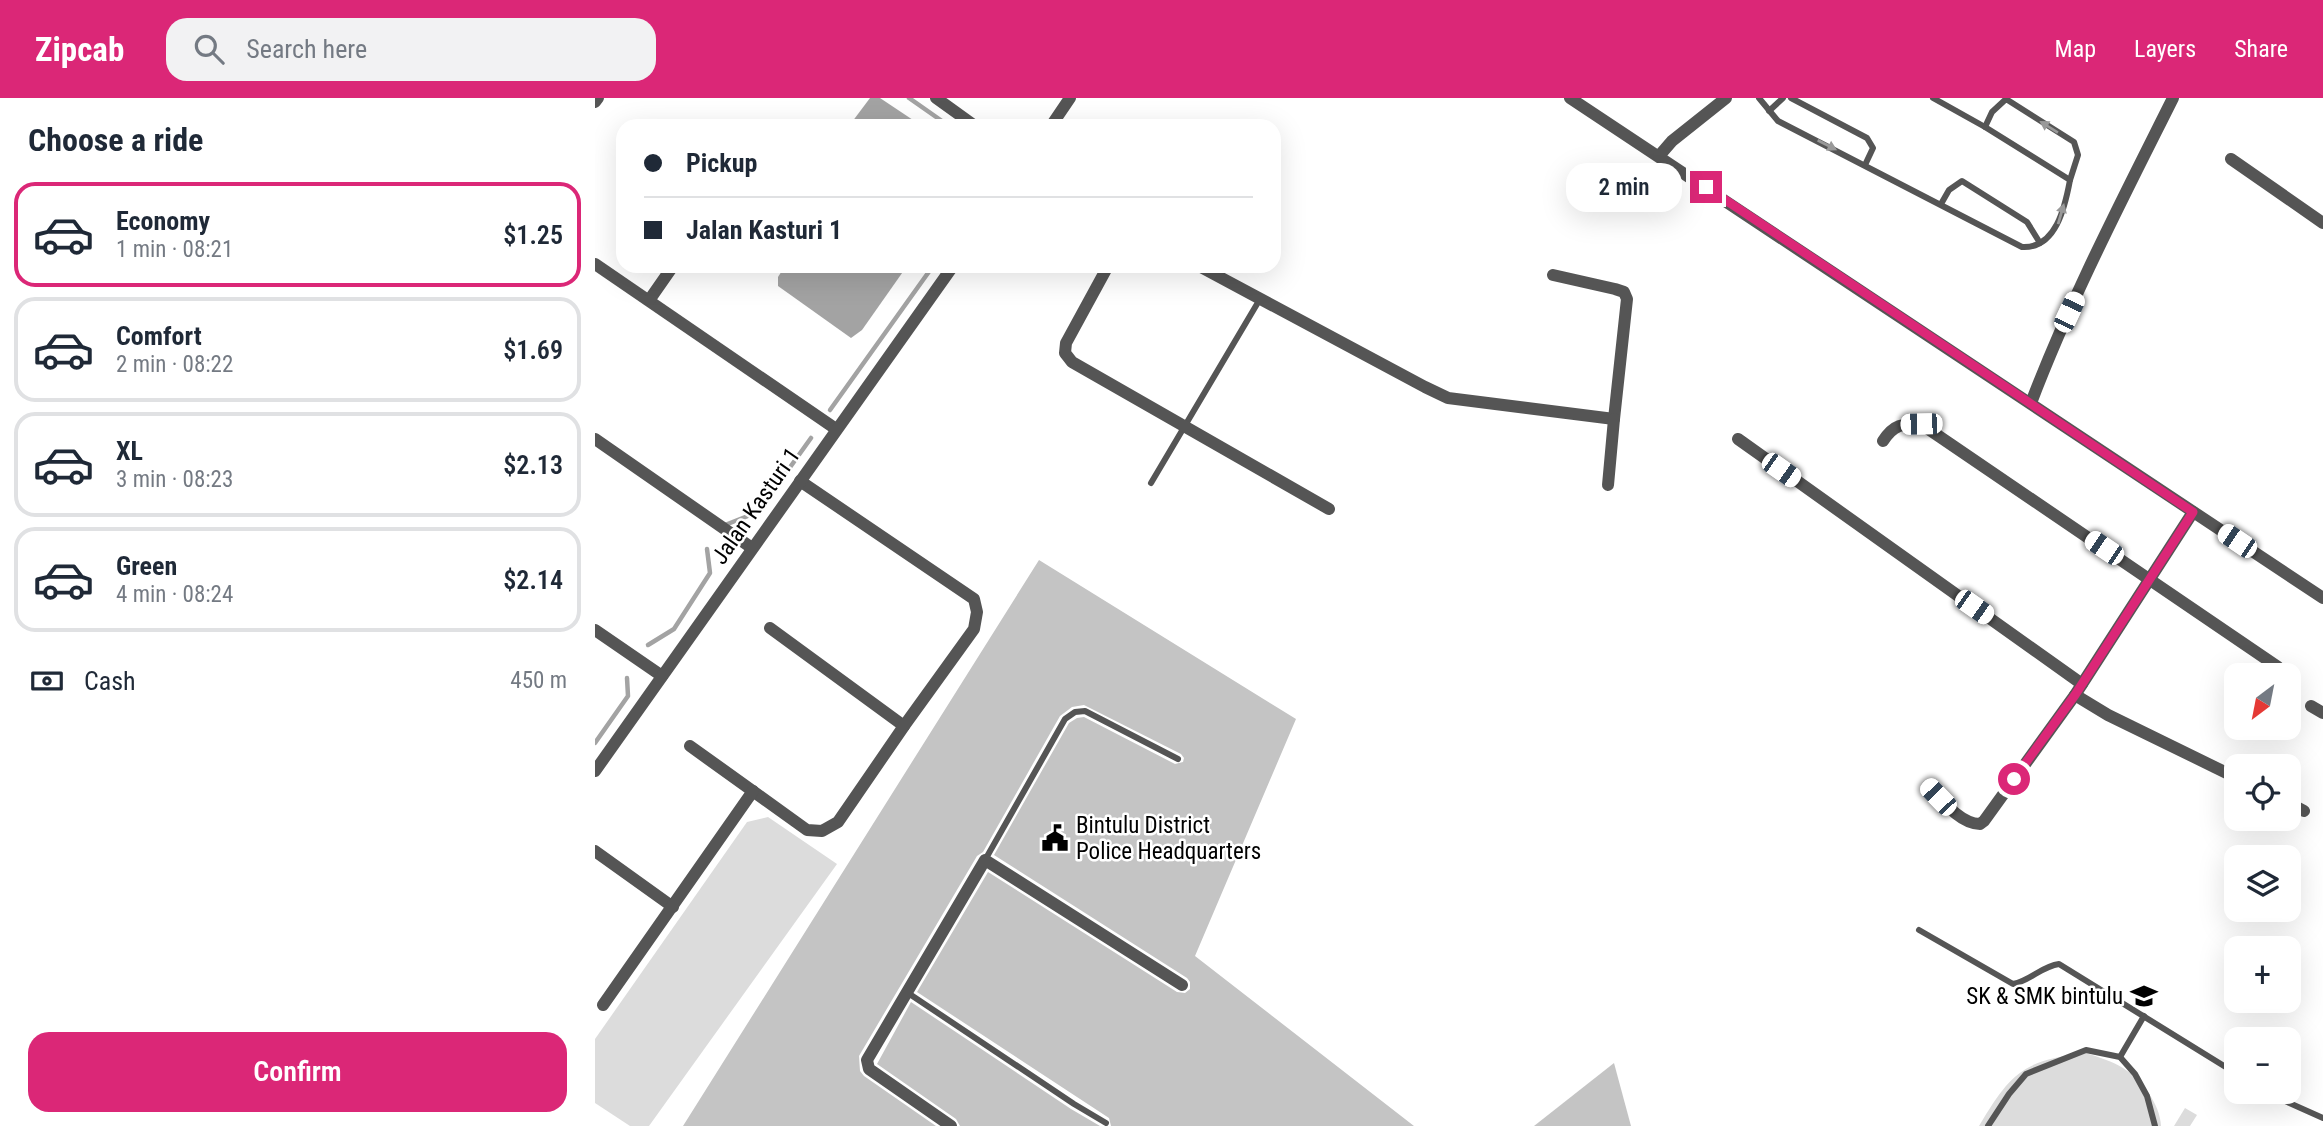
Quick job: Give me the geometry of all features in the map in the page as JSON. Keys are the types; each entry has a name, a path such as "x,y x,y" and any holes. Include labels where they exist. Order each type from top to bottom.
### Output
{"street":[{"path":"936,98 965,119"},
{"path":"1056,119 1070,98"},
{"path":"1570,98 2323,598"},
{"path":"1659,156 1672,141 1726,98"},
{"path":"2031,402 2049,354 2173,98"},
{"path":"2231,159 2323,223"},
{"path":"595,264 650,299 836,429"},
{"path":"650,299 668,273"},
{"name":"Jalan Kasturi 1","path":"595,771 948,273"},
{"path":"1104,273 1066,343 1065,353 1072,362 1329,509"},
{"path":"1212,273 1448,398 1614,419"},
{"path":"1553,275 1615,289 1624,292 1627,299 1608,485"},
{"path":"1883,441 1891,429 1905,424 1921,424 2272,663"},
{"path":"595,439 752,548"},
{"path":"1738,439 2078,689 2108,715 2224,772"},
{"path":"690,746 807,830 822,831 838,822 974,629 977,612 974,599 800,481"},
{"path":"1929,786 1961,817 1973,824 1980,824 2078,689 2193,512"},
{"path":"771,628 904,726"},
{"path":"595,630 662,676"},
{"path":"603,1005 753,791"},
{"path":"595,851 673,907"},
{"path":"951,1126 869,1069 867,1060 985,860 1182,985"}],"lane":[{"path":"1759,98 1778,121 2022,247 2032,248 2057,228 2078,155 2074,142 2006,99 1992,112 1985,127"},
{"path":"1769,111 1783,98"},
{"path":"1791,98 1867,138 1873,148 1865,165"},
{"path":"1933,98 2070,180"},
{"path":"1941,204 1949,190 1962,181 2027,222 2040,243"},
{"path":"1151,484 1260,299"},
{"path":"985,860 1065,719 1075,712 1085,710 1178,759"},
{"path":"1919,930 2013,984 2020,983 2051,965 2059,964 2224,1066"},
{"path":"908,993 1106,1123"},
{"path":"2120,1057 2144,1016"},
{"path":"1988,1126 2026,1074 2085,1050 2120,1057 2135,1074 2147,1096 2155,1126"},
{"path":"2292,1104 2323,1118"}],"shaded area":[{"path":"870,98 880,98 912,119 854,119"},
{"path":"781,273 902,273 862,330 851,338 778,286"},
{"path":"768,817 837,864 649,1126 630,1126 595,1103 595,1039 747,822"},
{"path":"2086,1053 2119,1066 2137,1079 2154,1101 2161,1126 1979,1126 2001,1093 2021,1072 2048,1060"},
{"path":"2185,1108 2197,1115 2190,1126 2174,1126"}],"building":[{"name":"Bintulu District Police Headquarters","path":"1039,560 1296,719 1195,956 1414,1126 1111,1126 1109,1118 917,992 988,872 1177,992 1185,993 1190,989 1187,978 994,855 1069,723 1077,718 1084,717 1175,764 1183,762 1181,754 1084,705 1072,707 1060,716 983,852 977,856 859,1056 860,1071 864,1076 936,1126 683,1126"},
{"path":"911,1002 1100,1126 960,1126 956,1119 877,1064"},
{"path":"1614,1063 1631,1126 1534,1126"}],"waterway":[{"path":"909,98 939,119"},
{"path":"830,410 928,273"},
{"path":"725,525 758,512 811,438"},
{"path":"648,645 674,629 710,573 707,549"},
{"path":"595,743 628,696 627,678"}],"place":[{"name":"Bintulu District Police Headquarters","path":"1055,838"},
{"name":"SK & SMK bintulu","path":"2144,996"}],"route":[{"path":"1706,187 2193,512 2075,695 2014,779"}]}
